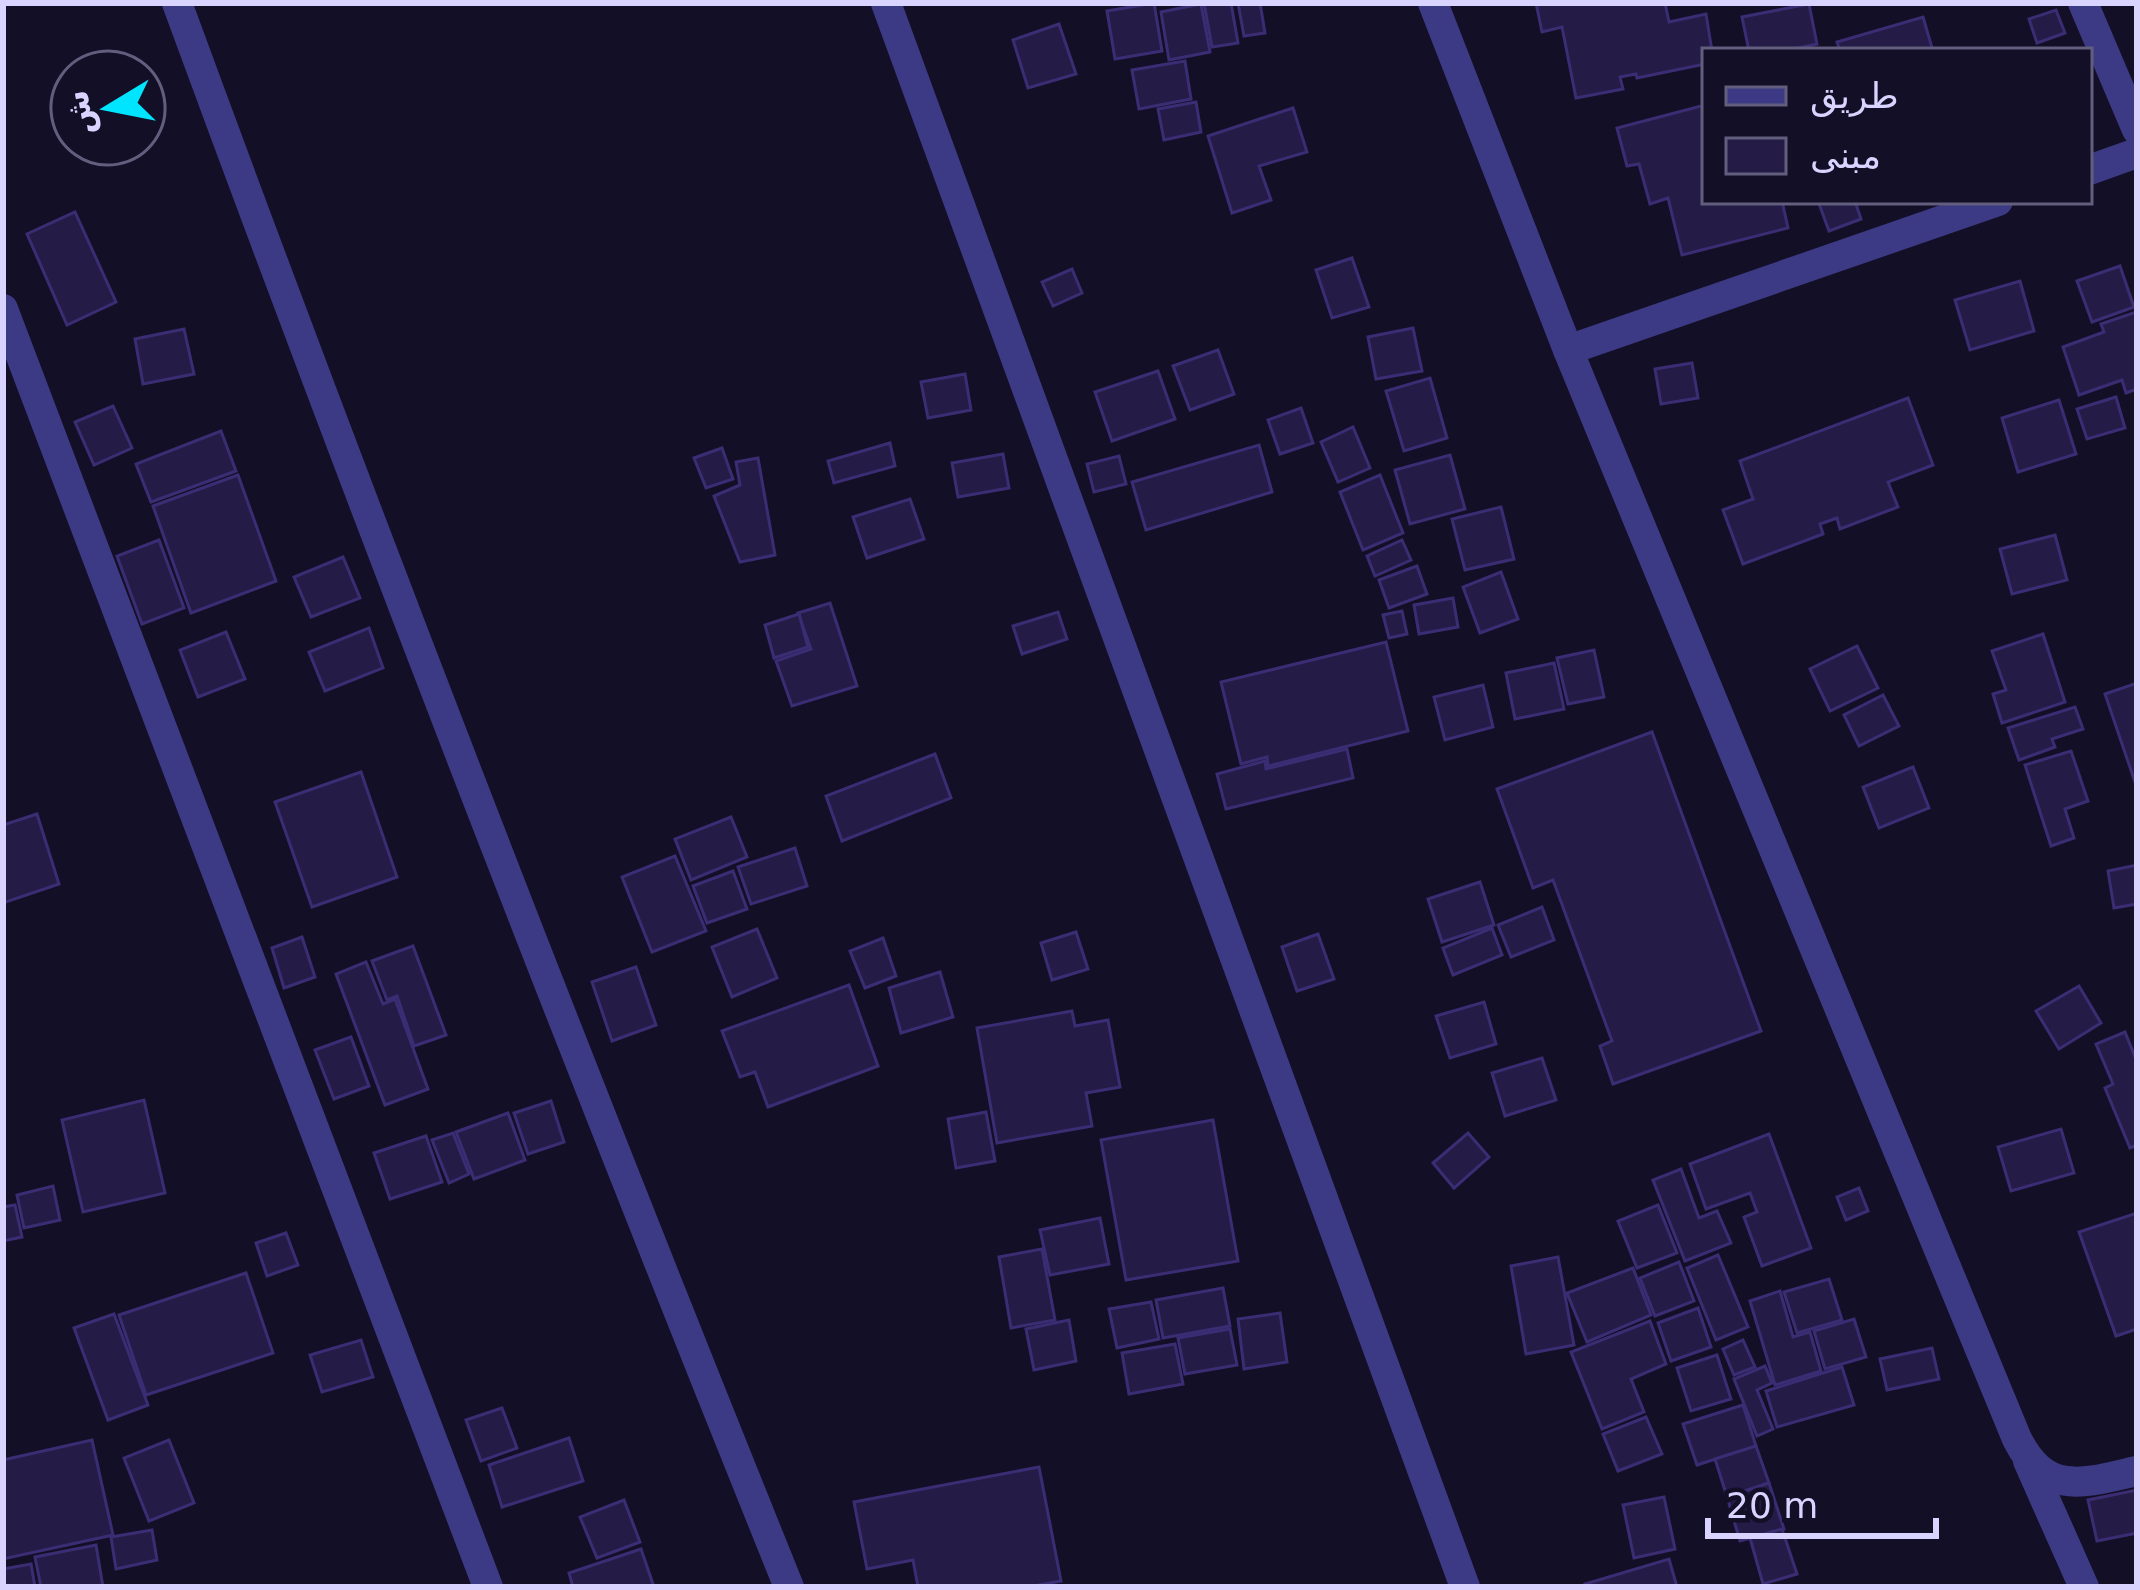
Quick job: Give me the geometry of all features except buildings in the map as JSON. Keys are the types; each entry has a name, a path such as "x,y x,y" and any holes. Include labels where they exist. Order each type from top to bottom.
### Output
{"street":[{"path":"177,3 310,366 621,1170 789,1587"},
{"path":"886,3 1465,1587"},
{"path":"1433,3 1568,350 2025,1455 2084,1587"},
{"path":"2083,3 2137,130"},
{"path":"2092,169 2137,153"},
{"path":"1568,350 1990,204"},
{"path":"3,309 488,1587"},
{"path":"2025,1455 2051,1479 2068,1482 2137,1471"}]}
